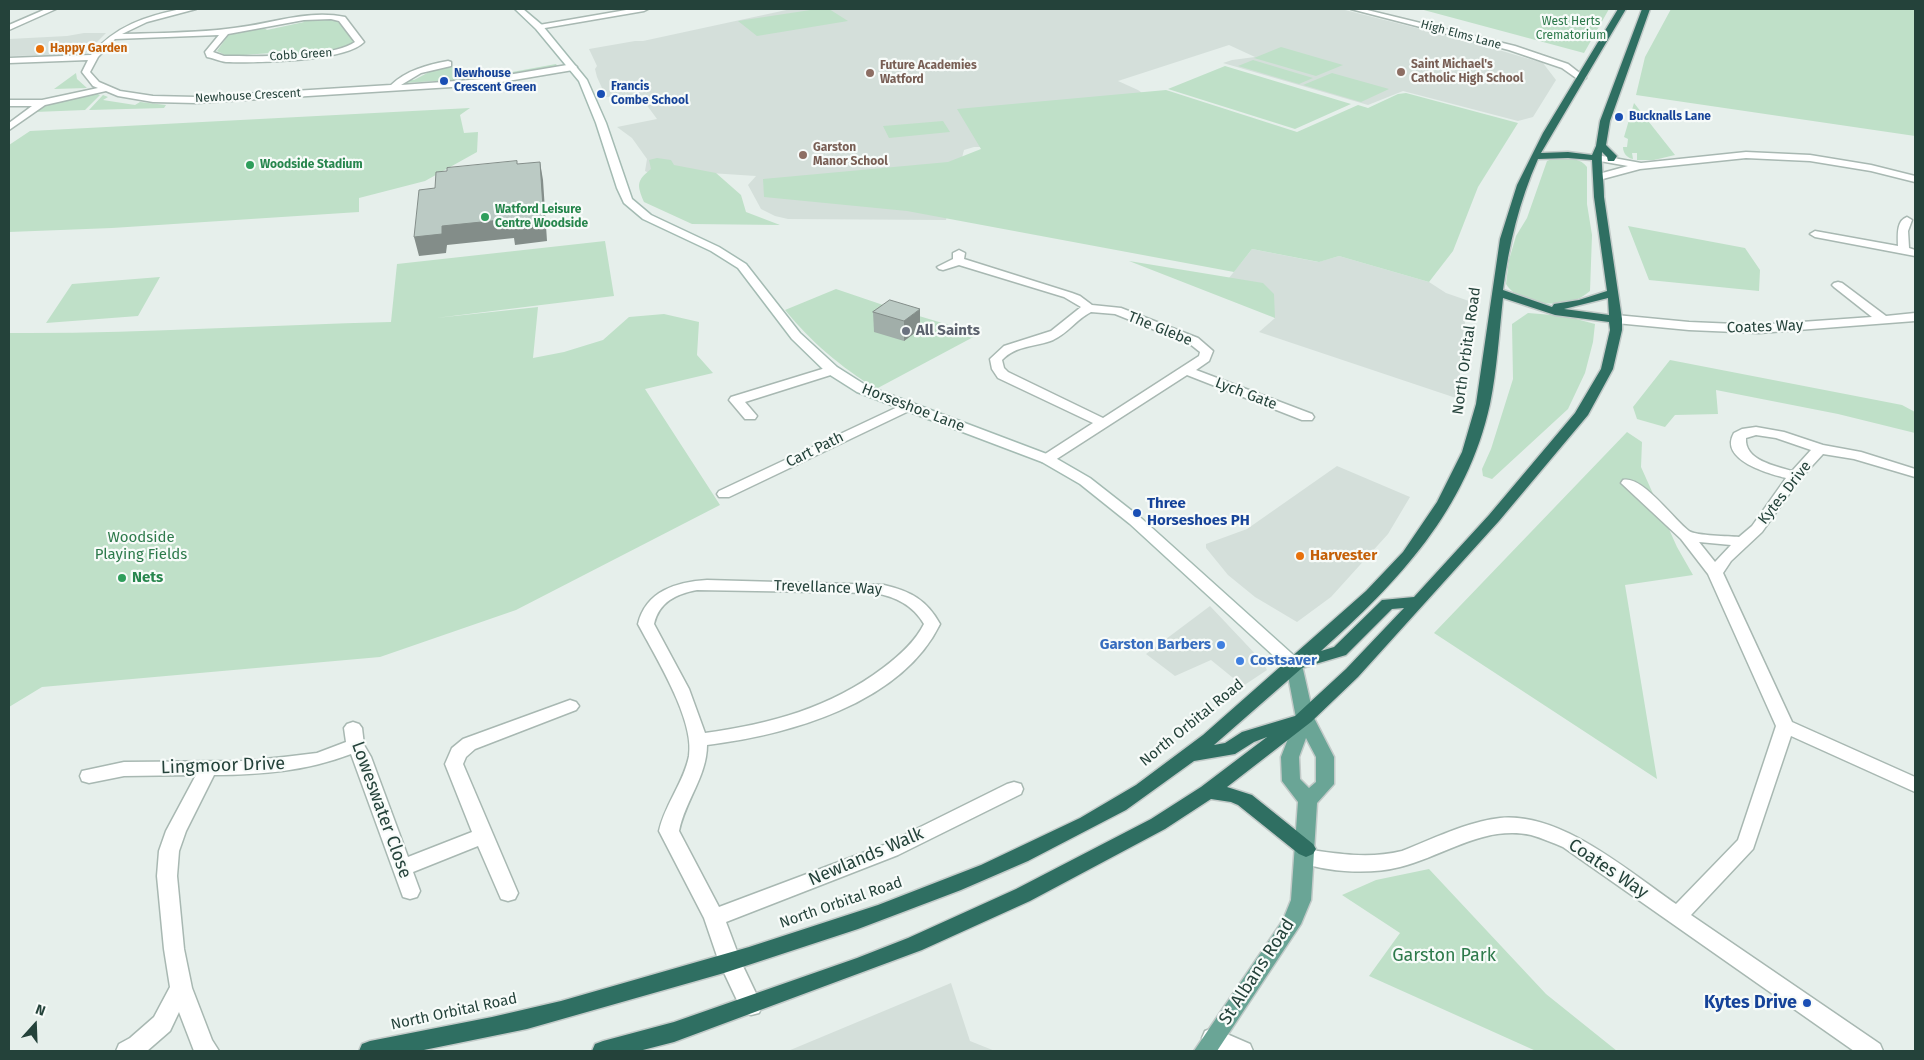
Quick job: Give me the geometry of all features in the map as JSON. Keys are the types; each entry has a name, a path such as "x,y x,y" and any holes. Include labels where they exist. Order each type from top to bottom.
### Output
{"highway":[{"name":"North Orbital Road","path":"370,1051 513,1022 730,962 814,936 914,901 1022,856 1081,827 1120,804 1191,755 1323,640 1386,579 1413,551 1438,514 1462,469 1477,429 1487,379 1497,292 1513,211 1536,156 1622,9"},
{"path":"603,1051 674,1032 750,1006 915,944 1024,894 1149,828 1208,792 1305,718 1352,672 1419,602 1494,518 1581,415 1607,369 1614,343 1616,319 1599,197 1599,177 1596,169 1597,152 1601,146 1605,121 1647,10"},
{"path":"1601,146 1612,156 1611,159"},
{"path":"1536,156 1568,155 1597,158"},
{"path":"1497,292 1539,307 1567,314 1616,319"},
{"path":"1539,307 1569,306 1613,293"},
{"path":"1294,665 1340,651 1388,604 1419,602"},
{"path":"1191,755 1229,750 1248,737 1305,718"},
{"path":"1208,792 1234,795 1245,800 1306,853"}],"main road":[{"path":"1294,665 1305,718 1325,757 1326,784 1308,800 1291,781 1290,757 1305,718"},
{"name":"St Albans Road","path":"1209,1045 1291,924 1301,900 1306,853 1308,800"}],"street":[{"path":"9,28 52,9"},
{"path":"104,89 89,78 86,72 92,57 112,37 140,21 192,9"},
{"name":"Horseshoe Lane","path":"518,9 539,27 583,80 593,102 628,201 647,217 715,249 742,266 796,336 832,370 862,389 1047,459 1079,475 1127,511 1294,665"},
{"path":"539,27 644,9"},
{"name":"High Elms Lane","path":"1355,9 1485,40 1565,66 1582,78"},
{"name":"Cobb Green","path":"112,37 225,32 329,17 342,19 360,42 349,50 332,54 238,59 224,59 210,55 209,52 225,32"},
{"path":"9,60 92,57"},
{"path":"393,88 414,72 432,66 448,64"},
{"name":"High Elms Lane","path":"1565,66 1590,65"},
{"name":"Newhouse Crescent","path":"9,127 42,103 104,89 153,99 196,100 494,81 573,67"},
{"path":"9,103 42,103"},
{"path":"1599,177 1640,166 1735,154 1830,161 1915,179"},
{"path":"1597,158 1611,159 1640,166"},
{"path":"1903,250 1903,231 1907,220"},
{"path":"1815,246 1815,230 1915,253"},
{"name":"The Glebe","path":"942,267 958,257 1076,298 1089,308 1117,311 1194,341 1206,352 1205,358 1047,459"},
{"path":"1838,285 1884,320"},
{"path":"1089,308 1080,312 1054,335 1011,347 1001,352 996,359 998,369 1003,374 1103,423"},
{"name":"Coates Way","path":"1616,319 1689,326 1759,329 1915,317"},
{"path":"750,416 736,400 832,370"},
{"name":"Lych Gate","path":"1185,370 1307,418"},
{"name":"Cart Path","path":"724,494 906,407"},
{"path":"1796,476 1768,468 1750,459 1741,452 1737,445 1739,436 1750,430 1760,431 1801,441 1820,449"},
{"name":"Kytes Drive","path":"1715,574 1726,558 1757,529 1796,476 1820,449 1856,455 1915,473"},
{"path":"1628,483 1660,510 1686,536 1715,574 1784,726 1915,784"},
{"path":"1686,536 1742,542"},
{"name":"Trevellance Way","path":"699,740 768,730 816,715 850,698 884,677 914,651 927,636 932,624 927,614 915,601 897,592 875,588 692,585 663,596 652,606 647,615 646,624 690,710 699,740 698,755 674,809 670,831 714,918 730,962 750,1006"},
{"path":"508,893 482,836 454,764 458,753 469,744 570,706"},
{"path":"1677,916 1746,844 1784,726"},
{"name":"Lingmoor Drive","path":"89,776 124,769 208,769 284,764 319,759 354,737"},
{"name":"Loweswater Close","path":"354,737 410,891"},
{"path":"208,769 176,831 170,851 167,876 174,949 181,988 203,1046 208,1051"},
{"name":"Newlands Walk","path":"714,918 891,850 1014,789"},
{"name":"Coates Way","path":"1306,853 1360,864 1377,863 1400,859 1480,828 1496,825 1520,826 1539,830 1570,842 1872,1051"},
{"path":"402,868 482,836"},
{"path":"127,1051 138,1045 162,1024 181,988"},
{"path":"1209,1045 1242,1051"}],"shaded area":[{"path":"791,9 1341,9 1468,41 1543,63 1556,80 1533,117 1518,121 1403,91 1368,105 1223,63 1255,57 1229,45 1118,81 1138,90 1151,99 1110,147 974,147 964,150 946,220 788,219 775,216 761,209 748,185 756,176 710,173 649,173 645,171 647,159 632,138 617,127 657,119 640,96 606,97 597,77 595,69 597,66 589,49 643,41"},
{"path":"84,33 106,33 86,53 80,55 9,56 9,39 67,36"},
{"path":"1252,249 1318,262 1339,256 1429,282 1446,293 1469,301 1461,344 1459,399 1259,332 1275,318 1229,278"},
{"path":"1337,466 1410,497 1388,534 1331,597 1297,622 1255,597 1228,575 1206,548 1206,544 1247,529"},
{"path":"1210,606 1262,661 1267,670 1243,686 1211,660 1175,676 1146,654"},
{"path":"951,983 970,1041 995,1051 788,1051"}],"green space":[{"path":"817,9 829,9 848,21 757,36 738,21"},
{"name":"West Herts Crematorium","path":"1420,9 1609,9 1584,53"},
{"path":"1671,9 1915,9 1915,136 1636,95 1645,57"},
{"path":"330,18 336,20 356,43 335,52 283,55 284,52 244,55 242,57 225,55 217,51 229,34 264,28 267,30 304,22 302,20"},
{"path":"1281,47 1343,65 1316,76 1254,58"},
{"path":"1253,60 1313,78 1299,84 1238,66"},
{"path":"556,64 558,67 505,77 458,82 452,80 404,83 407,80 414,80 431,71 426,70 461,66 465,72 490,76"},
{"path":"1225,66 1351,104 1295,129 1168,89"},
{"path":"76,73 77,79 87,88 54,89"},
{"path":"1332,73 1389,89 1361,102 1303,85"},
{"path":"1166,90 1297,132 1358,105 1368,108 1398,94 1406,93 1518,123 1478,187 1453,251 1429,282 1339,256 1319,262 1252,249 1234,272 907,211 764,197 763,179 948,162 981,149 957,109"},
{"path":"94,93 100,95 85,110 35,112 46,104"},
{"path":"103,95 108,97 103,100 135,105 140,102 166,105 164,108 89,110"},
{"path":"1634,103 1675,155 1654,160 1637,160 1637,153 1632,153 1633,159 1626,155 1623,147 1627,147 1628,139 1624,137"},
{"name":"Woodside Stadium","path":"470,108 460,115 464,133 478,132 477,152 425,181 359,198 359,212 112,228 9,232 9,145 30,131"},
{"path":"943,121 950,132 889,138 883,126"},
{"path":"657,158 671,160 674,165 716,173 741,195 746,212 780,225 692,224 644,202 639,187 640,180 651,169 649,160"},
{"path":"1554,158 1580,161 1587,167 1587,204 1592,235 1590,291 1580,298 1571,301 1551,304 1540,303 1520,296 1506,284 1509,260 1516,236 1527,218 1547,161"},
{"path":"1628,226 1745,248 1760,270 1759,291 1649,280"},
{"name":"Woodside Playing Fields","path":"605,241 614,296 436,318 538,307 533,358 564,352 603,340 629,317 664,314 699,322 697,355 713,373 645,389 720,505 516,610 380,657 42,687 9,707 9,333 104,332 391,322 397,264"},
{"path":"1129,261 1263,283 1274,294 1275,318"},
{"path":"160,277 138,316 46,323 72,284"},
{"path":"836,289 979,334 876,389 850,372 827,353 785,310"},
{"path":"1528,313 1565,316 1595,324 1593,342 1585,373 1568,409 1492,479 1483,476 1482,469 1491,449 1513,379 1512,324"},
{"path":"1670,360 1902,405 1915,412 1915,433 1838,414 1716,390 1718,414 1675,415 1665,427 1637,419 1633,407"},
{"path":"1627,432 1642,442 1641,467 1677,547 1693,575 1625,585 1657,779 1434,633"},
{"name":"Garston Park","path":"1429,869 1546,994 1617,1051 1536,1051 1369,976 1400,933 1342,895 1376,880"}],"building":[{"name":"Watford Leisure Centre Woodside","path":"517,161 517,164 540,162 544,223 511,226 511,219 442,226 442,234 414,237 419,190 435,188 436,172 447,171 447,168"},
{"path":"890,300 920,309 904,321 873,312"}],"place":[{"name":"Happy Garden","path":"40,49"},
{"name":"Saint Michael's Catholic High School","path":"1401,72"},
{"name":"Future Academies Watford","path":"870,73"},
{"name":"Newhouse Crescent Green","path":"444,81"},
{"name":"Francis Combe School","path":"601,94"},
{"name":"Bucknalls Lane","path":"1619,117"},
{"name":"Garston Manor School","path":"803,155"},
{"name":"Woodside Stadium","path":"250,165"},
{"name":"Watford Leisure Centre Woodside","path":"485,217"},
{"name":"All Saints","path":"906,331"},
{"name":"Three Horseshoes PH","path":"1137,513"},
{"name":"Harvester","path":"1300,556"},
{"name":"Nets","path":"122,578"},
{"name":"Garston Barbers","path":"1221,645"},
{"name":"Costsaver","path":"1240,661"},
{"name":"Kytes Drive","path":"1807,1003"}]}
